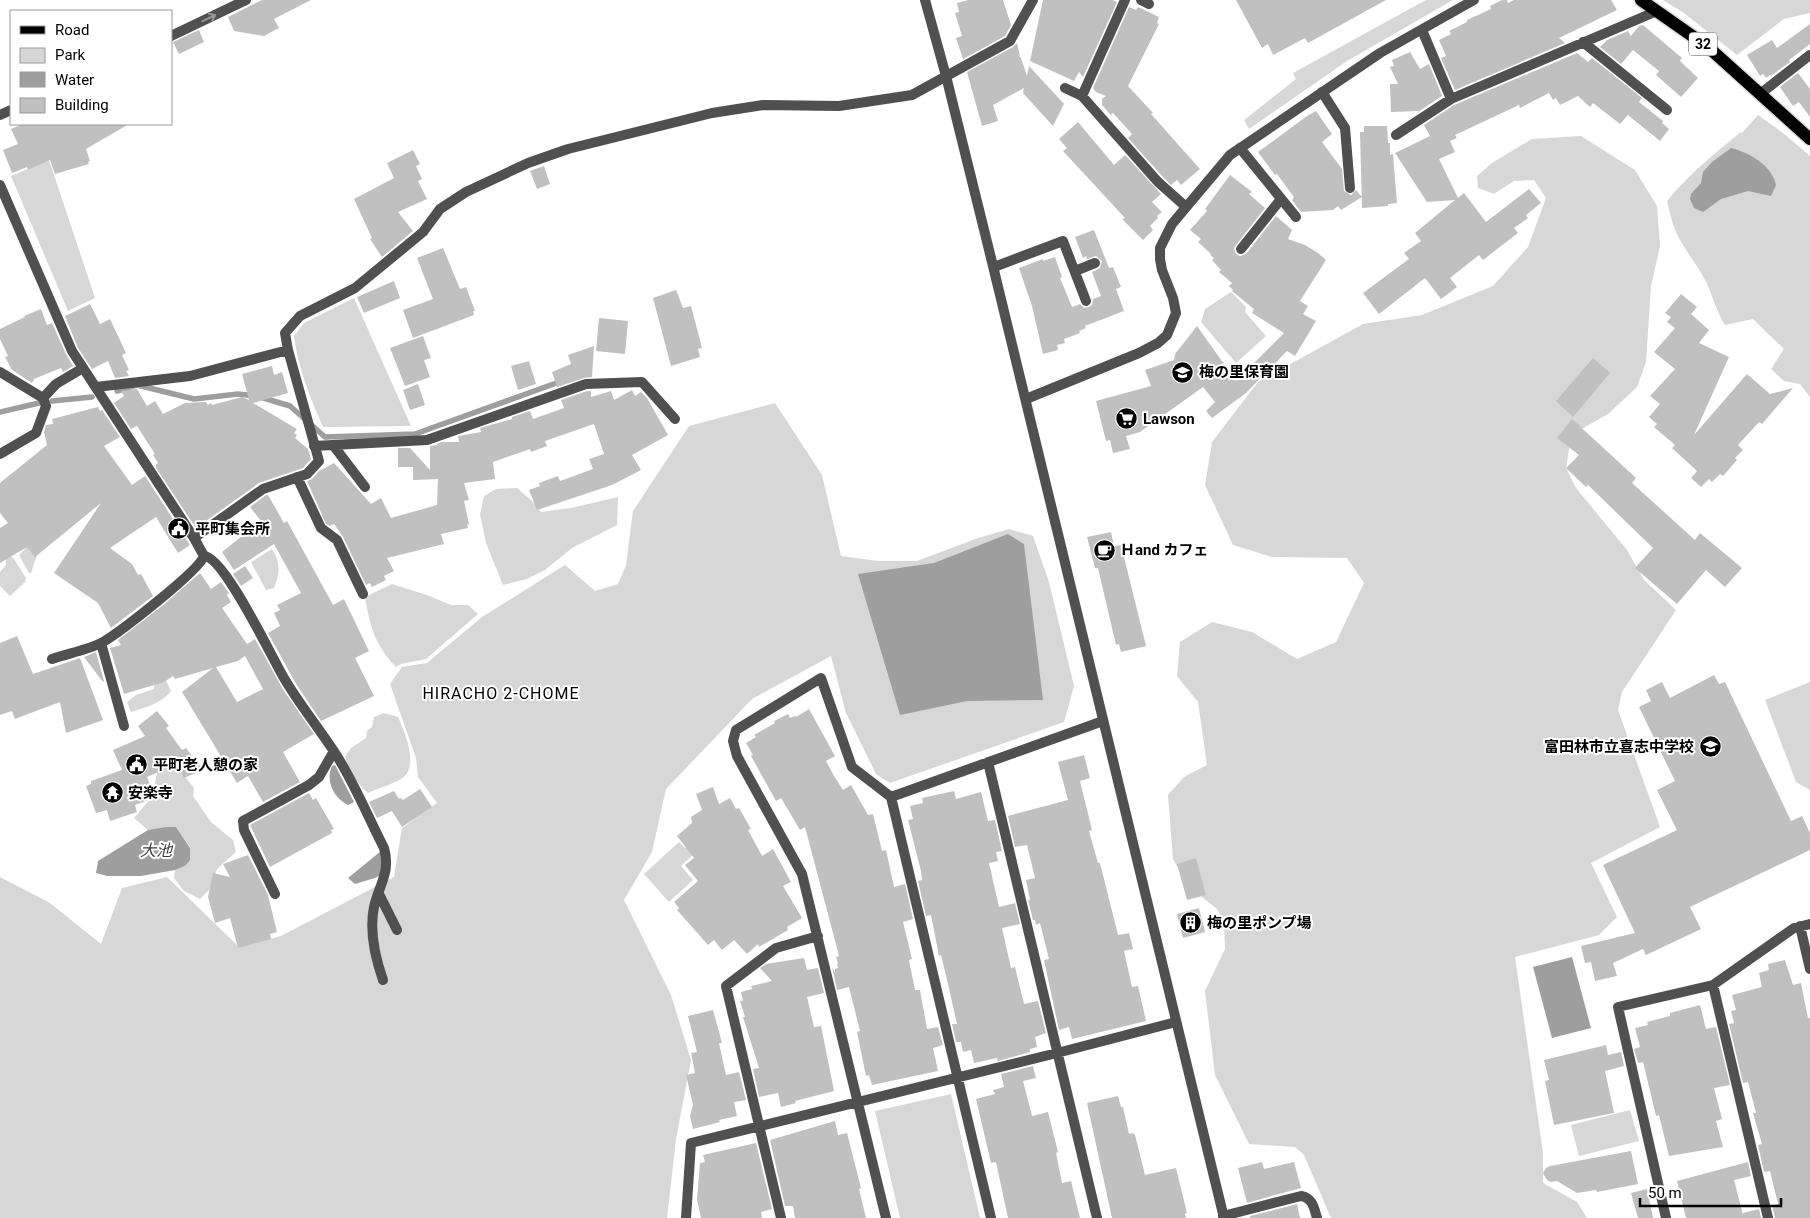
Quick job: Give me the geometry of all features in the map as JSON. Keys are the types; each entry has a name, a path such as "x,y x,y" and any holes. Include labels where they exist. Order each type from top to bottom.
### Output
{"main road":[{"name":"32","path":"1641,0 1708,47 1810,139"}],"street":[{"path":"172,36 246,0"},
{"path":"925,0 994,267 1223,1217 1301,1196 1311,1201 1317,1218"},
{"path":"194,538 263,489 307,474 319,461 302,403 285,333 300,316 355,288 423,232 440,209 466,192 528,163 568,149 712,113 763,105 839,106 912,95 1010,40 1033,0"},
{"path":"1082,96 1125,0"},
{"path":"1026,399 1139,353 1158,343 1167,335 1176,314 1173,298 1161,265 1160,248 1172,224 1185,206 1230,155 1380,53 1474,0"},
{"path":"1396,135 1451,99 1657,11"},
{"path":"1422,30 1451,99"},
{"path":"1583,42 1667,110"},
{"path":"1760,94 1810,55"},
{"path":"1065,88 1082,96 1158,182 1185,206"},
{"path":"1322,92 1345,128 1350,188"},
{"path":"1240,148 1296,217"},
{"path":"0,185 72,351 204,556"},
{"path":"1241,249 1282,199"},
{"path":"994,267 1063,240 1086,301"},
{"path":"1075,271 1095,263"},
{"path":"96,388 190,376 288,350"},
{"path":"43,398 56,384 83,368"},
{"path":"0,372 43,398 46,406 36,433 0,454"},
{"path":"313,443 333,445 427,440 586,384 642,382 675,419"},
{"path":"333,445 365,487"},
{"path":"296,477 321,528 337,540 363,594"},
{"path":"52,659 102,643 161,599 200,564 204,556"},
{"path":"204,556 211,557 245,605 284,679 334,751 384,848 388,865 374,907 373,925 382,980"},
{"path":"102,643 124,726"},
{"path":"886,1218 802,874 737,756 733,741 736,730 821,678 852,767 891,797 991,1218"},
{"path":"891,797 1103,721"},
{"path":"275,894 244,830 243,821 310,785 319,777 334,751"},
{"path":"988,762 1097,1218"},
{"path":"379,894 396,930"},
{"path":"1666,1218 1618,1007 1713,985 1794,928 1805,925 1810,969"},
{"path":"781,1218 726,986 776,948 818,936"},
{"path":"1713,985 1768,1218"},
{"path":"686,1218 691,1143 958,1078 1176,1022"}],"green space":[{"path":"1426,0 1453,0 1347,61 1249,129 1244,120 1296,79 1293,73"},
{"path":"1663,0 1810,0 1810,13 1784,19 1737,55 1684,13"},
{"path":"1758,115 1810,156 1810,397 1800,384 1784,381 1771,369 1784,349 1753,319 1725,325 1700,270 1677,234 1667,201 1693,173 1731,140 1742,133"},
{"path":"1581,136 1635,170 1657,206 1660,246 1651,286 1646,362 1637,387 1608,414 1580,430 1569,449 1566,468 1576,488 1627,550 1644,580 1676,610 1622,692 1618,710 1660,827 1591,863 1617,917 1599,935 1515,957 1543,1153 1543,1183 1577,1202 1587,1218 1331,1218 1304,1155 1295,1147 1249,1144 1215,1075 1205,991 1225,949 1224,922 1217,909 1187,885 1173,859 1168,795 1184,777 1207,765 1198,702 1177,676 1180,642 1212,622 1252,632 1297,659 1336,642 1364,583 1347,558 1272,557 1233,545 1205,485 1212,442 1258,382 1363,324 1422,315 1493,286 1528,247 1546,198 1534,180 1514,181 1494,194 1478,188 1477,176 1492,163 1532,139"},
{"path":"49,160 95,298 68,311 11,176"},
{"path":"1231,292 1246,307 1245,312 1266,336 1236,363 1201,322 1205,309"},
{"path":"354,298 411,426 323,427 309,393 294,336 304,323"},
{"path":"775,403 822,475 841,556 878,561 917,561 978,538 1009,529 1033,536 1049,582 1074,686 1064,722 890,783 876,774 846,713 831,656 752,699 666,789 652,852 624,900 671,995 691,1060 676,1139 667,1218 0,1218 0,877 50,903 101,944 122,888 167,877 239,947 281,936 394,877 402,828 437,803 418,777 416,758 390,684 402,667 427,663 482,617 565,565 595,591 618,584 626,565 633,511 689,426"},
{"path":"517,488 541,512 571,508 618,497 617,525 572,548 545,570 527,579 503,585 486,543 480,514 484,496 496,489"},
{"path":"26,542 37,555 31,573 29,573 19,555 25,549 24,545"},
{"path":"272,549 277,559 278,573 274,588 266,590 251,562"},
{"path":"5,552 14,559 26,578 25,582 10,596 0,586 0,572 6,565"},
{"path":"392,584 451,605 468,605 478,614 426,659 401,664 396,667 383,651 374,635 365,597"},
{"path":"159,665 171,691 158,702 131,712 127,702 136,695 154,689 154,680"},
{"path":"1810,682 1810,790 1796,782 1765,700"},
{"path":"384,713 398,717 407,740 410,767 407,774 401,779 368,793 354,777 345,757 351,748 366,738 367,731 372,727 374,717"},
{"path":"162,763 177,769 184,775 194,788 193,796 211,822 233,840 236,852 217,869 210,889 200,899 184,891 174,878 175,870 185,866 190,847 176,827 148,830 134,818 152,797 157,773"},
{"path":"696,838 702,846 681,866 693,880 669,902 644,874 679,842 685,848"},
{"path":"951,1094 980,1218 900,1218 875,1111"},
{"path":"1630,1110 1639,1141 1579,1156 1571,1125"}],"water":[{"path":"1731,148 1752,156 1770,171 1776,185 1771,196 1748,191 1721,199 1703,212 1694,208 1690,199 1691,194 1701,183 1703,172 1712,162"},
{"path":"1008,534 1024,544 1043,700 967,701 900,715 858,574 934,563"},
{"path":"335,765 354,802 348,805 335,794 330,783 330,772 332,766"},
{"name":"大池","path":"176,827 190,848 190,860 185,866 175,870 141,876 107,876 96,873 98,861 148,830"},
{"path":"381,851 385,873 355,884 348,878"},
{"path":"1572,957 1591,1028 1552,1038 1533,967"}],"building":[{"path":"262,0 311,0 274,19 279,28 264,36 234,31 228,17"},
{"path":"968,0 1003,0 1011,25 1005,36 963,59 956,38 962,36 955,13 959,12 957,3"},
{"path":"1043,0 1113,0 1117,2 1083,77 1079,72 1074,81 1030,61"},
{"path":"1236,0 1386,0 1308,43 1305,38 1273,55 1268,44 1262,48"},
{"path":"1502,0 1507,0 1508,3 1514,0 1611,0 1617,10 1559,38 1565,43 1455,90 1441,58 1446,56 1439,40 1451,34 1449,31 1491,9 1490,6"},
{"path":"1129,7 1136,10 1138,7 1159,17 1157,23 1159,24 1128,86 1200,169 1181,185 1177,180 1171,185 1163,177 1128,138 1132,134 1113,113 1111,115 1102,105 1102,99 1106,96 1096,92 1093,88"},
{"path":"1810,24 1810,44 1771,76 1766,78 1763,74 1760,76 1747,55 1772,40 1777,48"},
{"path":"1643,25 1682,58 1680,61 1698,78 1681,97 1656,75 1659,71 1633,50 1621,64 1600,47 1607,40 1628,31 1631,36 1639,26"},
{"path":"199,30 204,42 179,54 173,42"},
{"path":"1017,43 1020,56 1018,55 1021,58 1027,76 1029,66 1064,104 1053,126 1023,93 1024,88 993,105 998,121 982,126 967,72"},
{"path":"1410,52 1420,69 1429,64 1442,96 1418,112 1391,112 1390,84 1398,84 1390,67 1394,66 1392,60"},
{"path":"1577,53 1588,62 1592,58 1642,98 1639,102 1663,121 1662,123 1669,129 1660,141 1628,115 1620,124 1593,103 1590,107 1578,96 1560,105 1556,98 1553,100 1549,93 1520,108 1519,105 1455,135 1457,138 1450,141 1455,152 1439,159 1458,198 1464,193 1486,222 1529,189 1541,203 1526,215 1528,218 1514,228 1518,233 1483,260 1479,255 1450,278 1457,287 1441,299 1425,278 1379,314 1363,293 1409,259 1404,253 1421,241 1415,233 1455,200 1427,202 1395,153 1430,136 1424,125 1454,105"},
{"path":"1798,73 1810,89 1810,117 1799,102 1793,106 1780,87"},
{"path":"1316,111 1332,134 1322,142 1342,169 1344,191 1351,195 1356,190 1362,197 1341,210 1338,206 1333,210 1301,212 1292,200 1294,197 1258,152"},
{"path":"1078,122 1114,165 1125,155 1161,194 1152,202 1162,212 1150,226 1153,230 1143,240 1122,219 1125,218 1063,151 1067,148 1059,139"},
{"path":"21,125 127,125 86,149 90,161 88,162 89,164 55,174 50,160 28,170 27,167 12,173 3,150 18,144 11,129"},
{"path":"1364,126 1387,126 1390,155 1393,154 1397,203 1388,204 1388,206 1362,208 1360,132 1364,132"},
{"path":"413,150 420,164 416,166 422,179 418,181 427,199 398,212 413,231 382,257 370,239 372,238 354,199 394,178 387,163"},
{"path":"544,166 550,184 537,189 530,171"},
{"path":"1230,175 1252,192 1249,194 1265,208 1234,248 1236,254 1240,256 1246,254 1276,216 1292,230 1288,239 1305,245 1326,260 1300,301 1308,306 1303,314 1316,321 1295,356 1287,351 1246,393 1212,418 1206,411 1215,402 1203,387 1140,432 1126,436 1130,449 1113,453 1110,440 1106,441 1096,401 1151,386 1145,370 1174,360 1175,354 1197,326 1236,381 1284,333 1252,313 1254,309 1232,291 1229,286 1232,283 1219,272 1221,270 1212,260 1214,258 1198,242 1201,239 1190,230 1207,211 1205,209"},
{"path":"1094,230 1109,268 1113,267 1121,287 1116,289 1124,311 1085,326 1086,328 1079,331 1080,333 1064,339 1065,343 1057,345 1058,350 1043,354 1032,306 1019,268 1043,259 1043,261 1055,257 1062,277 1060,278 1072,307 1080,304 1084,308 1089,307 1092,305 1093,299 1101,296 1092,272 1100,268 1102,261 1096,256 1087,259 1086,256 1083,258 1075,237"},
{"path":"443,248 460,289 466,287 475,311 473,311 474,315 413,338 403,310 433,299 417,258"},
{"path":"394,281 400,298 364,313 357,297"},
{"path":"676,290 683,308 691,306 702,348 698,349 700,357 671,366 653,298"},
{"path":"1681,294 1697,307 1691,314 1709,330 1699,343 1729,357 1694,435 1747,374 1770,394 1793,388 1762,424 1759,422 1738,445 1743,450 1723,476 1720,474 1712,482 1709,479 1701,487 1691,478 1697,471 1672,448 1675,445 1654,427 1657,424 1649,417 1660,404 1650,396 1675,369 1654,352 1675,328 1667,322 1671,317 1665,313"},
{"path":"90,304 100,324 110,319 126,353 122,355 129,370 126,371 129,376 115,378 108,361 92,369 78,348 65,316"},
{"path":"41,309 47,325 52,323 73,366 63,372 61,368 34,379 32,383 12,370 5,357 8,356 0,339 0,329"},
{"path":"599,318 628,321 625,354 596,351"},
{"path":"423,336 431,358 424,360 430,377 405,386 390,348"},
{"path":"594,346 592,377 557,387 552,372 571,364 568,355"},
{"path":"1593,358 1610,373 1573,417 1556,401"},
{"path":"529,361 536,384 518,390 511,366"},
{"path":"272,366 274,375 282,372 288,393 253,403 297,429 294,433 297,435 295,438 308,449 311,459 303,468 259,483 196,528 156,468 158,463 153,455 155,454 137,426 131,429 114,403 124,396 121,391 137,389 147,406 155,401 163,414 185,403 206,402 208,405 211,403 212,405 242,397 249,400 242,374"},
{"path":"418,384 425,405 410,410 403,390"},
{"path":"632,390 635,396 641,392 647,398 668,435 632,455 641,470 612,485 537,510 529,490 540,486 539,483 558,476 560,481 593,469 589,459 604,454 594,424 545,441 547,446 531,452 530,449 493,462 495,479 464,483 469,500 464,501 469,524 467,525 468,528 441,534 444,544 387,558 394,571 384,576 386,580 372,587 370,583 366,585 343,537 334,524 330,526 326,524 307,481 312,479 319,471 334,463 371,504 381,498 391,518 437,505 438,479 413,480 413,467 398,467 398,448 410,448 430,470 430,446 441,442 459,442 458,436 481,432 480,428 512,419 512,417 530,411 533,419 564,408 561,400 587,391 591,391 591,397 611,391 614,400"},
{"path":"98,407 120,437 104,446 132,485 145,476 190,545 178,553 156,517 110,548 132,564 138,575 141,574 153,596 111,628 98,603 54,573 101,503 35,557 27,547 0,563 0,528 8,523 0,513 0,483 47,445 44,432 46,425 53,424 52,419"},
{"path":"1572,419 1636,478 1632,483 1695,540 1700,533 1742,568 1725,587 1706,570 1677,604 1635,568 1653,548 1588,485 1586,487 1566,468 1579,455 1557,438"},
{"path":"268,495 284,523 287,521 333,605 344,599 369,651 355,658 374,696 321,721 296,684 268,633 280,626 274,613 280,610 277,605 301,593 274,544 234,570 222,552 261,521 250,507"},
{"path":"1111,532 1114,546 1121,545 1146,646 1121,652 1119,644 1116,645 1098,568 1095,568 1087,537"},
{"path":"245,566 253,578 241,586 233,574"},
{"path":"200,573 211,589 221,582 229,593 227,595 231,602 222,608 247,644 255,639 284,691 314,734 283,752 300,782 263,802 248,776 237,783 182,692 213,668 175,679 173,676 164,682 124,694 110,648 121,645 118,640 162,606","holes":["245,656 263,689 237,702 216,667 238,661"]},
{"path":"17,636 33,674 80,658 103,720 66,733 60,702 15,719 12,711 0,715 0,643"},
{"path":"96,652 104,681 103,682 84,657"},
{"path":"1714,675 1719,684 1725,682 1791,821 1802,816 1810,833 1810,850 1690,907 1701,929 1646,955 1643,949 1613,963 1617,976 1595,981 1591,962 1585,963 1581,946 1635,933 1603,865 1677,830 1657,790 1675,781 1639,707 1651,701 1646,690 1662,682 1670,698"},
{"path":"809,709 835,756 826,761 834,776 843,790 851,785 868,815 873,814 882,851 886,850 894,887 905,884 913,919 903,922 912,959 909,960 915,990 920,990 927,1029 938,1027 943,1045 933,1048 938,1071 872,1085 869,1075 866,1076 857,1032 860,1031 849,987 837,990 832,967 835,973 835,969 838,968 836,957 839,956 805,827 800,830 781,798 776,801 751,756 753,755 746,743 756,737 754,735 775,723 774,721 788,714 790,718 796,717"},
{"path":"157,711 169,726 166,728 182,750 186,748 203,770 184,778 177,764 147,777 151,787 143,790 151,799 135,805 137,812 110,821 107,810 96,813 86,786 91,784 91,781 122,770 113,750 145,736 138,726"},
{"path":"1084,755 1090,778 1080,781 1092,830 1089,831 1098,863 1100,863 1118,935 1129,933 1133,949 1124,951 1132,987 1138,986 1146,1021 1072,1039 1069,1027 1059,1030 1044,960 1049,959 1040,923 1036,925 1035,920 1033,920 1028,900 1030,900 1026,880 1035,878 1027,845 1015,847 1008,816 1068,800 1058,762"},
{"path":"713,787 719,804 730,798 736,809 739,808 751,829 748,830 762,856 773,849 791,882 783,886 802,918 787,927 788,930 759,947 758,944 747,954 734,940 722,950 714,940 708,945 677,910 679,908 674,902 698,881 685,865 694,858 677,836 692,823 691,817 702,810 696,794"},
{"path":"420,789 432,807 402,827 392,811 377,818 369,802 394,791 399,799 403,800"},
{"path":"954,791 956,799 981,792 988,821 995,820 1002,851 996,852 998,861 989,863 999,907 1015,903 1020,924 1002,928 1011,968 1015,967 1024,1004 1038,1001 1046,1033 1035,1037 1037,1047 1030,1049 1030,1052 998,1061 997,1058 974,1063 971,1050 963,1052 961,1042 956,1042 952,1024 957,1024 941,955 939,956 931,915 926,916 918,881 922,880 921,871 908,820 913,819 910,806 923,803 922,798"},
{"path":"309,793 313,800 316,798 334,829 331,830 332,833 270,867 250,825"},
{"path":"248,855 268,895 277,932 270,934 271,939 238,948 230,918 215,923 208,897 213,873 230,877 223,864"},
{"path":"1196,858 1206,895 1187,900 1177,864"},
{"name":"梅の里ポンプ場","path":"1199,908 1205,932 1183,938 1177,914"},
{"path":"804,958 807,970 818,968 824,993 807,997 814,1027 821,1026 834,1091 795,1101 796,1103 781,1107 778,1093 759,1097 753,1069 759,1068 743,1017 745,1017 740,1001 743,1001 741,992 752,989 751,986 772,981 760,968 766,964"},
{"path":"1785,960 1793,985 1801,983 1808,1018 1810,1018 1810,1218 1775,1218 1772,1205 1778,1204 1770,1171 1764,1172 1758,1145 1762,1144 1753,1113 1756,1113 1748,1082 1743,1083 1729,1024 1734,1023 1731,1011 1736,1010 1732,995 1762,987 1759,973 1769,970 1768,964"},
{"path":"1700,1005 1706,1029 1716,1027 1730,1085 1714,1088 1722,1119 1716,1121 1723,1147 1669,1156 1659,1115 1656,1116 1643,1062 1638,1063 1634,1049 1640,1047 1635,1028 1648,1025 1647,1022 1670,1016 1670,1013"},
{"path":"713,1010 722,1043 719,1043 726,1075 739,1072 746,1100 734,1102 737,1116 693,1129 690,1116 693,1105 686,1075 695,1073 691,1053 697,1052 688,1016"},
{"path":"1606,1045 1608,1055 1621,1052 1624,1066 1605,1071 1614,1113 1554,1125 1545,1081 1549,1080 1544,1060"},
{"path":"1033,1066 1036,1078 1023,1081 1032,1116 1048,1112 1058,1152 1056,1153 1062,1183 1071,1181 1080,1218 1008,1218 996,1162 991,1163 976,1099 995,1094 993,1090 1004,1087 1001,1074"},
{"path":"1118,1096 1121,1107 1123,1107 1129,1134 1133,1133 1135,1135 1145,1175 1176,1168 1187,1213 1185,1214 1186,1218 1112,1218 1087,1103"},
{"path":"835,1121 838,1135 847,1133 861,1188 859,1189 866,1218 795,1218 793,1206 785,1206 770,1140"},
{"path":"756,1143 772,1209 761,1212 762,1218 701,1218 697,1199 700,1163 705,1162 703,1155"},
{"path":"1631,1151 1638,1184 1597,1192 1596,1190 1577,1193 1557,1181 1551,1182 1547,1180 1543,1173 1550,1166"},
{"path":"1262,1162 1264,1169 1294,1162 1301,1188 1247,1203 1238,1168"},
{"path":"1748,1162 1751,1176 1734,1180 1743,1215 1743,1213 1759,1209 1761,1218 1686,1218 1677,1181"},
{"path":"1647,1189 1653,1218 1638,1218 1631,1193"},
{"path":"1297,1204 1300,1218 1250,1218 1250,1216"}],"waterway":[{"path":"117,391 137,385 194,399 238,394 257,396 290,406 325,437 415,434 562,381"},
{"path":"52,401 92,397"},
{"path":"0,412 39,403"}],"place":[{"name":"梅の里保育園","path":"1183,372"},
{"name":"Lawson","path":"1127,419"},
{"name":"平町集会所","path":"179,529"},
{"name":"Ｈand カフェ","path":"1104,550"},
{"name":"富田林市立喜志中学校","path":"1710,747"},
{"name":"平町老人憩の家","path":"137,765"},
{"name":"安楽寺","path":"112,793"},
{"name":"梅の里ポンプ場","path":"1191,923"}],"district":[{"name":"HIRACHO 2-CHOME","path":"501,693"}]}
